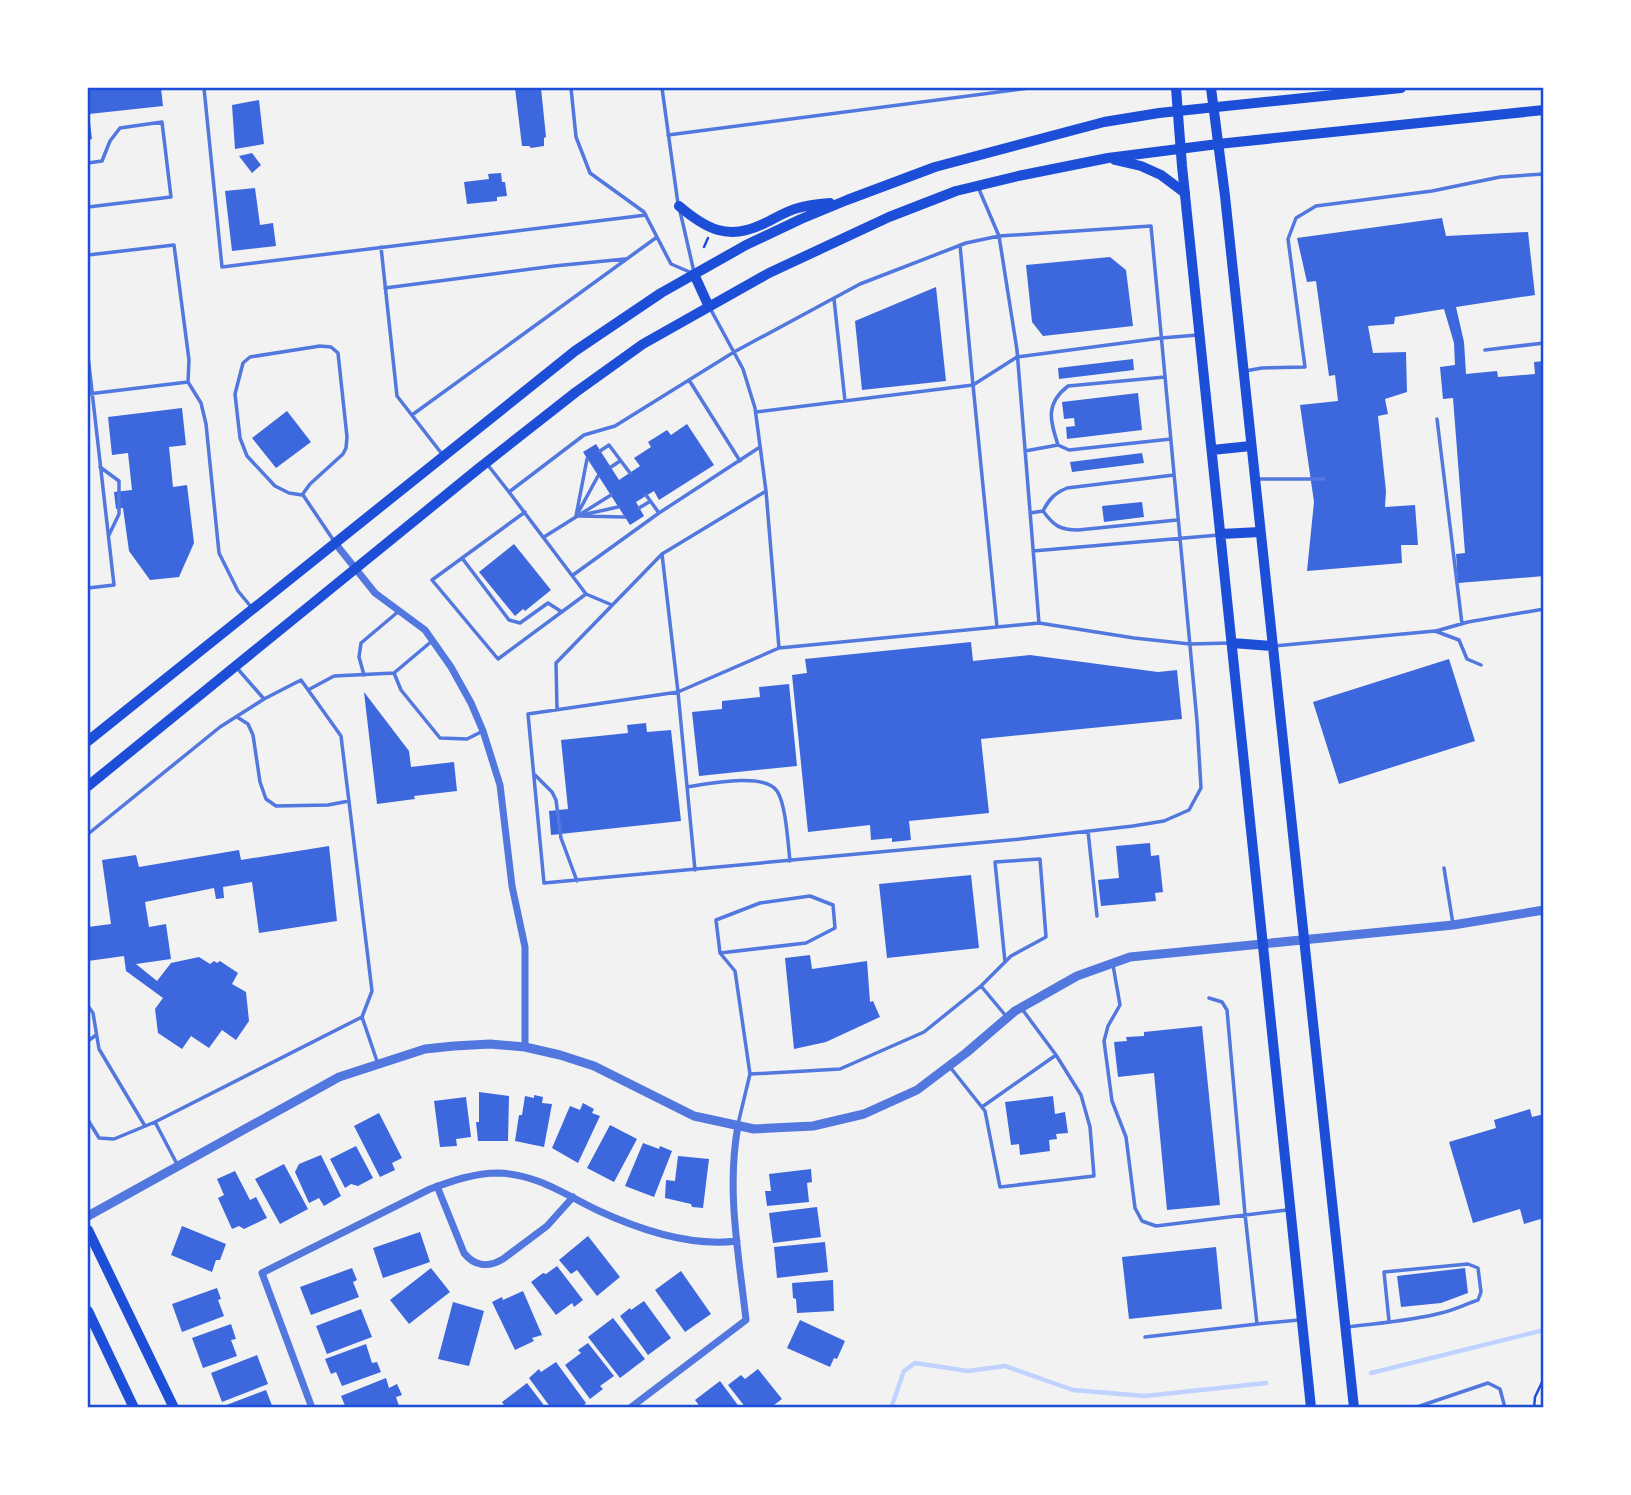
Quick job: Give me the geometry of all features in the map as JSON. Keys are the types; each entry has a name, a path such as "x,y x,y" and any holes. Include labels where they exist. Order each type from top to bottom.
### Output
{"main road":[{"path":"1176,88 1180,148 1311,1408"},
{"path":"1211,88 1354,1408"},
{"path":"88,741 575,351 661,293 746,245 847,200 935,167 1104,122 1349,90 1395,88"},
{"path":"88,786 485,463 643,344 769,273 889,217 956,191 1108,158 1544,110"},
{"path":"1108,158 1151,170 1185,193"},
{"path":"679,206 698,222 733,233 758,226 796,208 847,200"},
{"path":"694,274 709,306"},
{"path":"1212,450 1251,446"},
{"path":"1221,534 1260,532"},
{"path":"1232,643 1272,646"},
{"path":"88,1230 174,1408"},
{"path":"88,1311 134,1408"}],"street":[{"path":"335,543 375,593 425,630 451,667 483,731 500,785 512,886 525,947 525,1047"},
{"path":"88,1216 340,1077 425,1049 490,1044 525,1047 594,1066 694,1116 754,1129 813,1126 864,1114 917,1090 1020,1008 1077,976 1130,957 1453,925 1544,910"},
{"path":"630,1408 746,1321 732,1174 737,1126"},
{"path":"312,1408 262,1273 415,1195 466,1177 511,1174 548,1184 597,1210 663,1235 715,1242 737,1241"},
{"path":"438,1186 464,1253 472,1261 485,1265 497,1263 547,1226 573,1197"}],"lane":[{"path":"205,88 222,267 646,215"},
{"path":"571,88 576,137 590,173 644,212 671,264 694,274"},
{"path":"662,88 679,206 694,274"},
{"path":"668,135 1029,88"},
{"path":"88,163 102,161 110,141 120,128 162,122 171,197 88,207"},
{"path":"1243,371 1305,367 1288,239 1296,218 1316,206 1432,191 1500,177 1544,174"},
{"path":"977,186 999,236 1017,357 1038,623"},
{"path":"509,492 584,435 615,426 734,352 860,284 960,245 999,236 1151,226 1190,644 1201,788 1189,810 1164,821 1088,831 544,883 528,714 678,692 779,648 1038,623 1190,644 1232,643"},
{"path":"412,415 657,237"},
{"path":"88,255 174,245 189,360 188,382 201,402 206,424 219,553 238,591 253,609"},
{"path":"960,245 997,627"},
{"path":"381,247 397,396 443,456"},
{"path":"385,288 627,259"},
{"path":"834,299 845,401"},
{"path":"709,306 743,369 755,412 766,491 779,648"},
{"path":"755,412 973,386 1017,357 1200,334"},
{"path":"1485,350 1544,343"},
{"path":"302,495 346,448 338,353 331,347 320,346 250,357 243,363 234,394 240,438 247,456 275,486 289,493 302,495 335,543"},
{"path":"88,356 90,393 114,585 88,588"},
{"path":"1058,445 1053,430 1051,408 1057,395 1068,386 1165,377"},
{"path":"689,380 740,461"},
{"path":"90,393 188,382"},
{"path":"1437,419 1462,624"},
{"path":"1025,451 1058,445 1069,450 1171,439"},
{"path":"600,451 609,445 630,473"},
{"path":"573,575 659,513 760,447"},
{"path":"576,516 587,459"},
{"path":"611,467 621,461"},
{"path":"485,463 586,594 612,606"},
{"path":"100,467 119,481 119,514 108,537"},
{"path":"1044,511 1056,493 1067,488 1174,475"},
{"path":"576,516 598,476"},
{"path":"1255,479 1324,479"},
{"path":"557,710 556,663 662,554 766,491"},
{"path":"544,537 611,495"},
{"path":"646,495 659,513"},
{"path":"639,508 650,501"},
{"path":"576,516 618,507"},
{"path":"1030,513 1044,511"},
{"path":"1044,511 1051,522 1065,530 1178,520"},
{"path":"524,512 432,580 498,659 586,594"},
{"path":"576,516 625,517"},
{"path":"1033,551 1221,534"},
{"path":"662,554 695,870"},
{"path":"461,558 509,620 520,623 548,603 562,612"},
{"path":"1272,646 1435,631 1544,609"},
{"path":"364,675 359,657 361,643 399,611"},
{"path":"1435,631 1459,640 1467,659 1481,666"},
{"path":"308,690 334,676 394,674 432,641"},
{"path":"236,667 264,699"},
{"path":"394,674 401,690 440,738 467,739 483,731"},
{"path":"88,834 220,727 300,680 341,736 372,991 362,1017 379,1065"},
{"path":"236,717 248,724 253,735 260,782 266,799 276,806 349,802"},
{"path":"534,773 556,800 561,838 577,881"},
{"path":"687,787 740,780 767,784 777,790 783,808 790,861"},
{"path":"1088,831 1097,916"},
{"path":"750,1074 840,1069 924,1032 981,986 1011,957 1046,937 1040,859 995,862 1005,962"},
{"path":"1444,868 1453,925"},
{"path":"720,953 806,943 835,928 833,905 810,897 760,903 716,920 720,953 735,971 750,1074 737,1126"},
{"path":"1113,963 1120,1006 1108,1026 1104,1041 1112,1101 1126,1137 1135,1208 1142,1221 1156,1226 1291,1210"},
{"path":"981,986 1007,1017"},
{"path":"1209,998 1222,1002 1227,1010 1257,1324"},
{"path":"88,1006 93,1013 99,1049 145,1126"},
{"path":"949,1066 987,1117 1000,1188 1094,1176 1090,1128 1085,1106 1075,1084 1056,1055 1020,1008"},
{"path":"88,1121 99,1138 114,1139 155,1122 362,1017"},
{"path":"88,1041 96,1035"},
{"path":"982,1107 1056,1055"},
{"path":"155,1122 178,1165"},
{"path":"1345,1328 1441,1313 1478,1300 1481,1292 1478,1268 1468,1264 1384,1272 1389,1321"},
{"path":"1145,1337 1301,1320"},
{"path":"1414,1408 1488,1382 1500,1389 1505,1408"}],"path":[{"path":"1534,1408 1535,1396 1544,1378"}],"building":[{"path":"88,88 161,88 163,106 89,114 92,139 88,140"},
{"path":"515,88 541,88 546,137 544,146 522,146"},
{"path":"259,100 264,144 235,149 232,105"},
{"path":"252,153 261,165 252,173 239,156"},
{"path":"501,173 507,196 497,197 497,201 467,204 464,182 489,179 488,174"},
{"path":"255,188 260,225 273,223 276,246 232,251 225,191"},
{"path":"1442,218 1446,236 1528,232 1535,295 1456,307 1464,342 1466,374 1497,371 1498,377 1535,374 1534,362 1544,361 1544,576 1458,583 1456,554 1465,553 1453,398 1443,399 1440,367 1455,365 1454,343 1444,309 1395,317 1394,324 1368,326 1373,353 1406,352 1407,392 1385,399 1388,414 1378,416 1386,491 1385,507 1415,505 1418,545 1401,545 1402,563 1307,571 1314,502 1300,405 1338,401 1335,375 1329,376 1316,281 1307,282 1297,238"},
{"path":"1110,257 1126,270 1133,326 1043,336 1032,322 1026,265"},
{"path":"936,287 946,381 862,390 855,321"},
{"path":"1133,359 1134,370 1059,379 1058,368"},
{"path":"1138,393 1142,430 1067,439 1066,427 1075,426 1074,418 1064,419 1062,402"},
{"path":"182,408 186,445 169,447 173,487 187,485 194,543 179,577 150,580 129,551 123,508 116,509 114,492 132,490 128,453 112,455 108,417"},
{"path":"287,411 311,442 276,468 252,438"},
{"path":"687,424 714,465 659,500 654,491 636,502 644,516 630,525 583,452 596,444 619,480 640,466 634,458 651,447 648,442 667,430 671,435"},
{"path":"1142,453 1144,463 1072,472 1070,462"},
{"path":"1142,502 1144,517 1104,522 1102,506"},
{"path":"514,544 551,590 515,616 479,572"},
{"path":"971,642 973,661 1030,655 1158,672 1177,670 1182,719 981,739 989,813 909,821 911,840 892,842 892,838 871,840 870,825 808,832 792,675 807,673 805,659"},
{"path":"1449,659 1475,741 1339,784 1313,702"},
{"path":"789,684 797,766 699,776 692,712 722,709 722,701 760,697 759,687"},
{"path":"364,692 409,751 411,767 454,762 457,791 377,804"},
{"path":"646,723 647,732 671,730 681,821 551,835 549,811 568,809 561,740 628,733 627,725"},
{"path":"1150,843 1151,856 1159,855 1163,892 1155,893 1156,901 1101,906 1098,880 1119,878 1116,846"},
{"path":"329,846 337,921 259,933 252,882 223,887 224,898 216,899 214,888 145,902 149,927 166,924 171,959 136,964 157,981 171,963 199,957 210,964 220,961 238,973 232,984 246,992 249,1021 236,1040 222,1030 209,1048 191,1036 182,1049 158,1033 155,1009 163,998 126,971 124,956 88,961 88,927 111,924 102,860 136,855 139,867 239,850 241,860"},
{"path":"971,875 979,948 887,958 879,884"},
{"path":"810,955 812,969 867,961 870,1002 873,1001 880,1017 826,1042 794,1049 785,958"},
{"path":"1202,1026 1220,1205 1167,1210 1154,1073 1118,1077 1114,1042 1127,1041 1126,1037 1144,1036 1144,1032"},
{"path":"479,1092 509,1096 508,1141 478,1141 476,1122 479,1122"},
{"path":"534,1095 543,1097 542,1103 552,1104 544,1147 515,1141 525,1096 534,1098"},
{"path":"1053,1096 1055,1114 1065,1112 1068,1133 1056,1134 1057,1139 1049,1140 1050,1151 1020,1155 1019,1144 1011,1145 1005,1102"},
{"path":"466,1097 471,1137 456,1139 457,1146 440,1147 434,1101"},
{"path":"583,1103 594,1109 592,1113 600,1116 578,1163 552,1148 570,1106 580,1110"},
{"path":"1530,1109 1532,1117 1544,1114 1544,1218 1524,1224 1520,1209 1473,1223 1449,1142 1496,1128 1494,1120"},
{"path":"379,1113 402,1158 392,1163 395,1170 380,1177 354,1126"},
{"path":"610,1125 637,1139 614,1182 587,1168"},
{"path":"643,1143 672,1151 654,1197 625,1186"},
{"path":"356,1146 373,1178 358,1186 351,1184 345,1188 330,1159"},
{"path":"321,1155 341,1196 324,1206 319,1198 309,1203 295,1172 299,1164"},
{"path":"678,1156 709,1159 703,1208 665,1198 666,1180 675,1181"},
{"path":"284,1164 308,1209 280,1224 255,1179"},
{"path":"811,1169 812,1182 807,1183 809,1202 767,1206 765,1191 771,1191 769,1174"},
{"path":"235,1171 250,1200 256,1197 267,1218 244,1229 239,1226 232,1229 218,1198 224,1195 217,1179"},
{"path":"817,1207 821,1237 773,1243 769,1213"},
{"path":"182,1226 226,1244 212,1272 171,1255"},
{"path":"420,1232 430,1262 383,1278 373,1248"},
{"path":"588,1236 620,1277 597,1296 577,1270 571,1274 559,1260"},
{"path":"825,1242 828,1272 777,1278 774,1247"},
{"path":"1216,1247 1222,1309 1129,1319 1122,1257"},
{"path":"557,1266 583,1300 574,1307 572,1303 556,1315 531,1282"},
{"path":"352,1268 357,1280 353,1282 359,1297 311,1315 300,1287"},
{"path":"431,1268 450,1292 409,1324 390,1300"},
{"path":"1465,1268 1468,1293 1441,1303 1401,1307 1397,1276"},
{"path":"681,1271 711,1314 685,1332 655,1290"},
{"path":"833,1280 834,1311 797,1313 792,1283"},
{"path":"217,1288 224,1316 182,1332 172,1304"},
{"path":"523,1291 542,1335 532,1338 534,1341 515,1350 492,1302"},
{"path":"644,1301 671,1338 648,1355 620,1316"},
{"path":"453,1302 484,1311 469,1366 438,1359"},
{"path":"361,1309 372,1337 327,1354 316,1326"},
{"path":"613,1318 645,1359 620,1378 588,1337"},
{"path":"800,1320 845,1341 830,1367 787,1348"},
{"path":"231,1324 236,1339 231,1340 237,1356 203,1368 192,1338"},
{"path":"588,1343 614,1376 600,1386 603,1389 590,1399 565,1365 581,1353 578,1350"},
{"path":"366,1344 372,1363 377,1362 381,1372 342,1386 336,1372 331,1374 325,1359"},
{"path":"257,1355 268,1384 222,1402 211,1373"},
{"path":"556,1362 586,1403 581,1408 551,1408 529,1378 539,1369 541,1372"},
{"path":"758,1369 782,1399 770,1408 746,1408 728,1385 741,1375 745,1379"},
{"path":"386,1378 389,1388 397,1384 402,1395 396,1397 399,1406 346,1408 341,1396"},
{"path":"720,1381 740,1408 701,1408 695,1400"},
{"path":"527,1383 546,1408 506,1408 502,1402"},
{"path":"266,1390 273,1408 221,1408 221,1407"}],"waterway":[{"path":"1371,1373 1544,1330"},
{"path":"891,1408 904,1371 915,1363 968,1371 1005,1366 1073,1390 1145,1396 1266,1383"}]}
